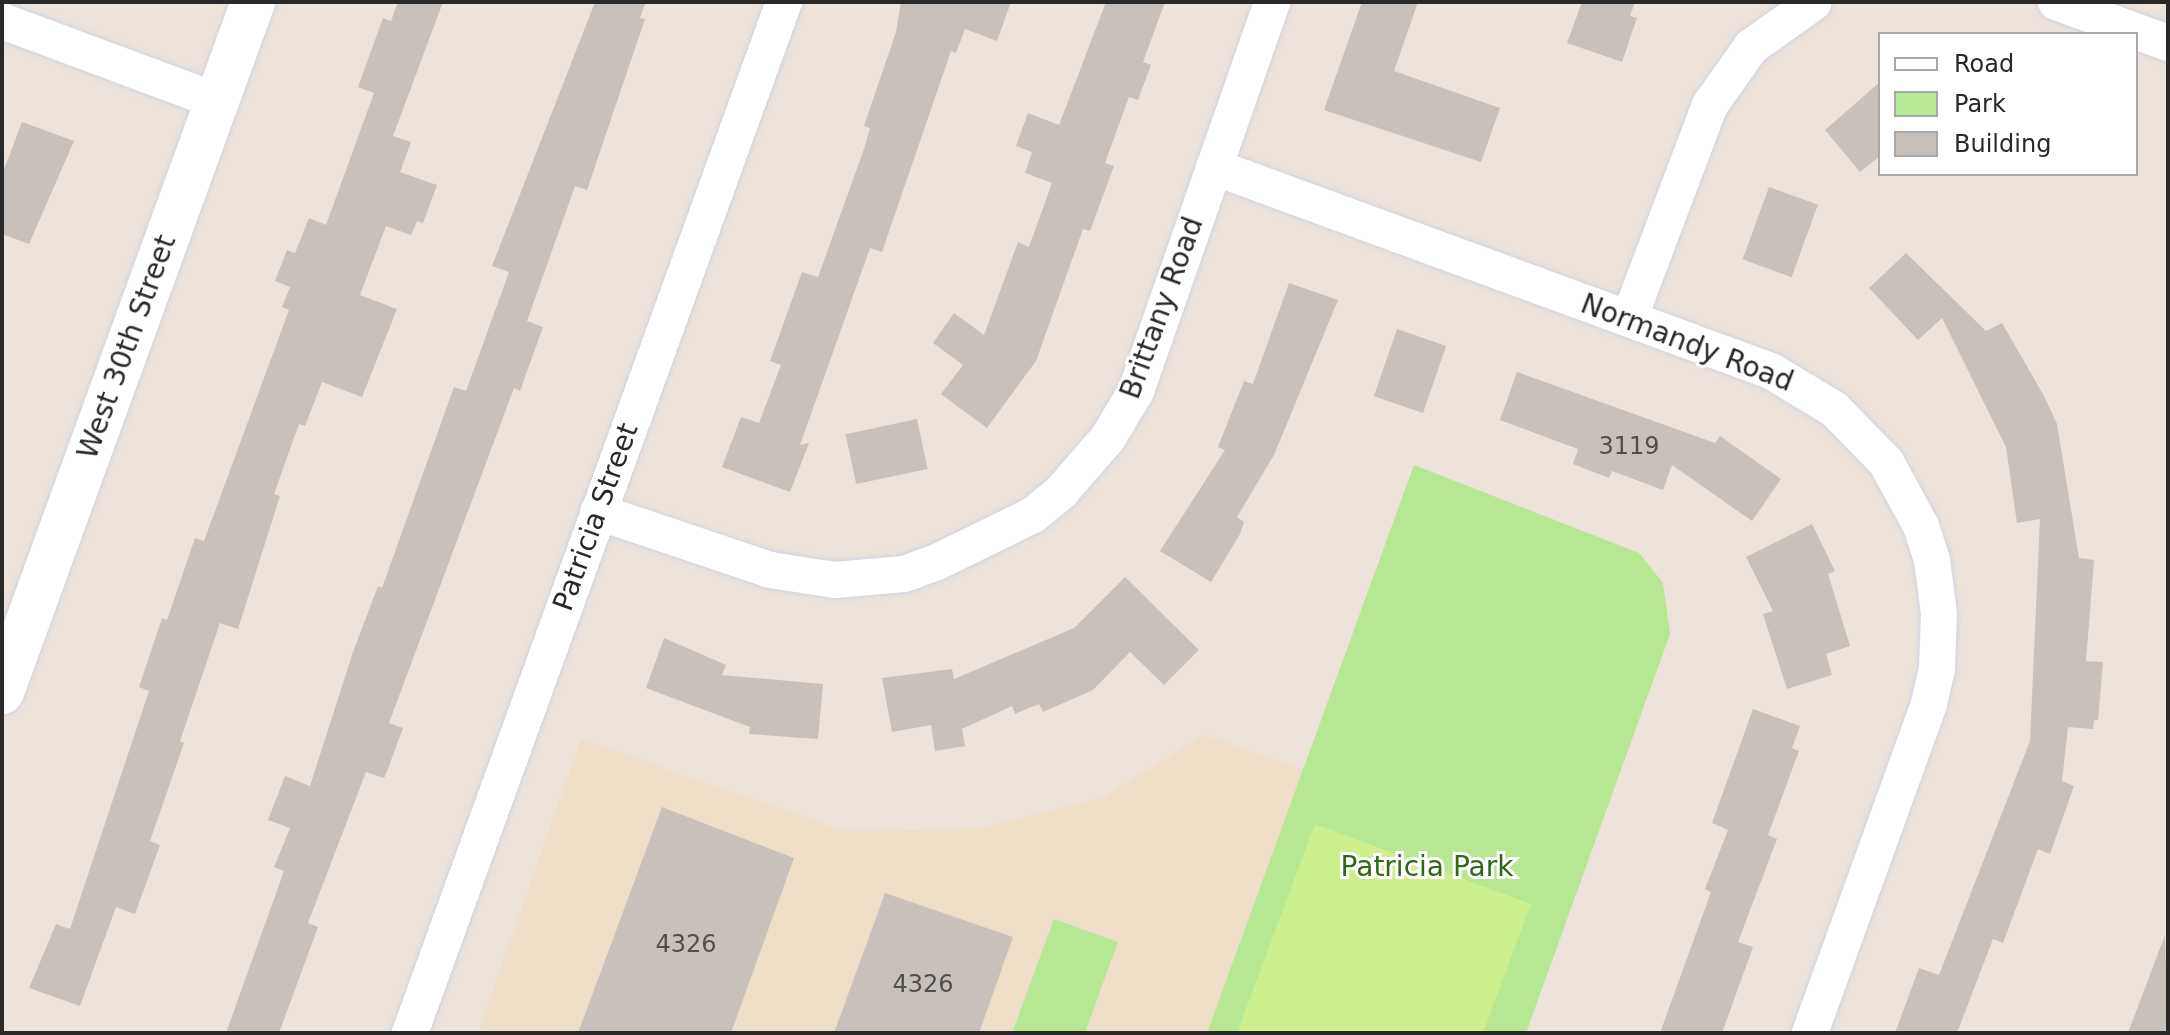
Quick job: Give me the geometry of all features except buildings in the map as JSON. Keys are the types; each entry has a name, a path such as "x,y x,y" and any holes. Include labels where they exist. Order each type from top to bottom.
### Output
{"main road":[{"name":"West 30th Street","path":"2,692 253,2"}],"street":[{"name":"Patricia Street","path":"410,1033 784,2"},
{"name":"Brittany Road","path":"598,512 770,570 835,580 904,574 1002,534 1061,492 1108,438 1136,391 1272,2"},
{"path":"1629,319 1710,105 1751,47 1814,2"},
{"path":"2056,2 2168,43"},
{"path":"2,21 217,101"},
{"name":"Normandy Road","path":"1214,167 1781,376 1834,409 1886,462 1905,493 1932,560 1939,614 1929,704 1810,1033"}],"shaded area":[{"path":"1203,734 1304,769 1207,1033 478,1033 581,739 844,831 978,829 1105,797"}],"green space":[{"name":"Patricia Park","path":"1414,465 1639,553 1663,583 1670,634 1526,1033 1207,1033"},
{"path":"1315,824 1531,904 1483,1033 1237,1033"},
{"path":"1054,919 1118,942 1085,1033 1012,1033"}]}
